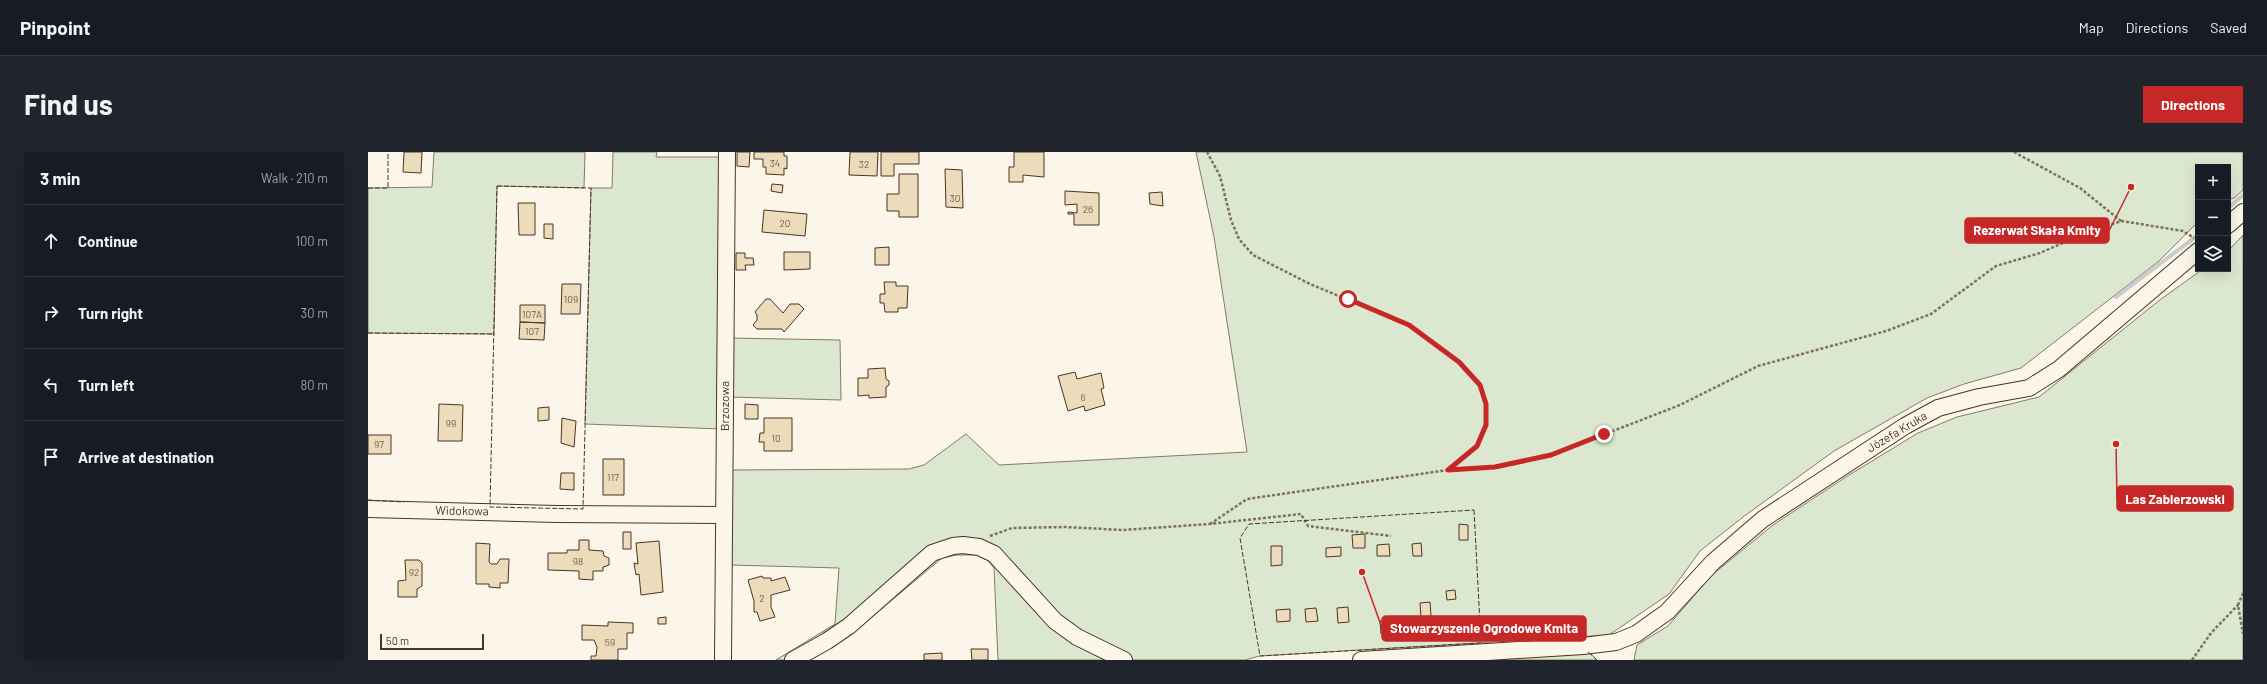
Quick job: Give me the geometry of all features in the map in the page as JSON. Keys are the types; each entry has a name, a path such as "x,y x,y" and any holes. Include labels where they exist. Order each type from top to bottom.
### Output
{"street":[{"name":"Brzozowa","path":"723,660 727,152"},
{"path":"2231,222 2243,212"},
{"name":"Józefa Kruka","path":"1361,660 1610,643 1636,634 1667,612 1713,562 1763,519 1905,426 1938,408 1979,397 2030,388 2059,369 2195,254"},
{"name":"Widokowa","path":"368,509 724,515"},
{"path":"793,660 827,642 849,626 932,553 953,546 971,546 987,550 1002,561 1040,605 1066,629 1124,660"}],"path":[{"path":"1207,152 1220,176 1230,220 1236,232 1253,255 1310,284 1409,325 1459,362 1480,385 1486,404 1486,425 1477,446 1448,470"},
{"path":"2014,152 2080,188 2122,221"},
{"path":"1209,524 1247,499 1448,470 1495,467 1551,455 1680,405 1758,366 1886,331 1931,314 1996,266 2014,262 2093,230 2122,221 2183,231 2195,239"},
{"path":"971,546 1012,528 1066,526 1123,530 1209,524 1301,514 1308,526 1391,536"},
{"path":"2192,660 2211,634 2238,605 2243,593"},
{"path":"2238,605 2243,634"}],"green space":[{"path":"434,152 585,152 584,188 497,186 494,334 368,333 368,188 432,187"},
{"path":"613,152 657,152 656,157 722,157 722,429 585,424 591,188 612,188"},
{"path":"1196,152 2243,152 2243,190 2231,199 2231,164 2195,164 2195,225 2159,261 2021,368 1964,384 1927,398 1834,451 1743,517 1700,551 1669,594 1609,635 1260,656 1245,660 998,660 994,568 983,555 957,555 942,558 848,637 804,660 776,660 835,624 839,568 731,565 730,470 909,469 924,465 966,434 999,465 1247,452 1214,237"},
{"path":"2243,235 2243,660 1634,660 1637,645 1668,626 1712,575 1773,525 1849,475 1918,433 1957,417 2039,397 2161,299 2199,272 2231,272 2231,248"},
{"path":"730,338 840,340 841,400 729,397"},
{"path":"1589,652 1597,660 1466,660"}],"building":[{"path":"404,152 422,152 421,173 403,172"},
{"path":"737,152 750,152 749,167 737,166"},
{"path":"754,152 784,152 784,156 787,156 787,169 784,168 784,175 766,174 766,167 763,167 763,159 754,159"},
{"path":"850,152 878,152 877,176 849,175"},
{"path":"881,152 919,152 919,164 894,164 894,176 881,176"},
{"path":"1014,152 1044,152 1044,177 1023,175 1023,182 1009,182 1009,167 1014,167"},
{"path":"945,169 962,170 963,208 946,207"},
{"path":"899,174 918,174 918,217 899,217 899,211 887,211 887,194 899,194"},
{"path":"772,184 783,185 782,193 771,191"},
{"path":"1065,191 1099,193 1099,225 1074,225 1074,214 1068,214 1068,212 1077,213 1077,204 1065,205"},
{"path":"1162,192 1163,206 1150,204 1149,193"},
{"path":"518,203 535,203 535,235 519,235"},
{"path":"764,210 807,214 805,236 762,232"},
{"path":"544,224 553,224 553,239 544,238"},
{"path":"889,247 889,265 875,265 875,248"},
{"path":"784,252 810,252 810,269 784,270"},
{"path":"736,253 745,253 745,258 753,258 754,265 745,265 746,270 736,270"},
{"path":"884,282 896,282 896,286 908,286 907,308 898,308 898,312 885,312 884,303 880,303 880,294 885,294"},
{"path":"562,284 581,284 580,314 561,314"},
{"path":"766,299 770,299 783,313 790,304 799,304 804,309 784,332 782,329 757,329 753,325 757,320 757,315 755,312"},
{"path":"520,305 545,305 545,323 520,322"},
{"path":"520,322 545,323 544,340 519,339"},
{"path":"885,368 886,379 889,381 889,385 886,387 886,397 869,398 869,395 858,396 858,378 868,378 868,369"},
{"path":"1075,372 1077,379 1101,373 1104,388 1101,389 1105,405 1085,411 1084,406 1068,411 1058,376"},
{"path":"439,404 463,405 462,441 438,441"},
{"path":"745,404 758,405 758,419 745,419"},
{"path":"549,407 549,420 538,421 538,408"},
{"path":"562,418 576,421 574,447 561,443"},
{"path":"764,418 792,418 792,451 764,451 764,442 759,442 760,433 764,433"},
{"path":"368,435 391,435 391,454 368,454"},
{"path":"603,459 624,459 624,495 603,495"},
{"path":"561,473 574,473 574,490 560,489"},
{"path":"1459,524 1468,525 1468,540 1459,540"},
{"path":"623,532 631,532 631,549 623,549"},
{"path":"1365,534 1365,548 1353,548 1352,535"},
{"path":"579,540 589,540 589,550 603,551 604,556 609,558 609,565 603,567 603,571 593,571 593,580 579,579 579,571 548,570 548,553 567,553 567,550 579,550"},
{"path":"659,541 663,592 641,595 639,574 636,575 634,563 638,564 636,543"},
{"path":"476,543 490,544 489,562 491,564 497,564 500,559 509,559 508,583 500,583 500,588 489,587 489,584 476,584"},
{"path":"1421,543 1422,556 1413,556 1412,544"},
{"path":"1389,544 1390,556 1377,556 1377,545"},
{"path":"1271,546 1282,546 1282,565 1271,566"},
{"path":"1341,547 1341,556 1326,557 1326,548"},
{"path":"405,560 419,560 422,563 422,586 417,589 417,597 398,597 398,581 406,580"},
{"path":"762,576 763,578 771,578 771,581 785,577 790,590 771,595 771,607 775,617 760,621 757,612 754,612 754,601 748,580"},
{"path":"1455,590 1456,599 1447,600 1446,591"},
{"path":"1430,602 1431,616 1421,617 1420,603"},
{"path":"1348,607 1349,622 1338,623 1337,608"},
{"path":"1316,608 1318,621 1306,622 1305,609"},
{"path":"1290,609 1290,621 1277,622 1276,610"},
{"path":"666,617 666,624 658,624 658,618"},
{"path":"1396,620 1397,633 1381,634 1380,621"},
{"path":"608,622 633,623 633,633 627,633 627,649 618,649 618,660 591,660 591,656 596,656 597,647 594,640 582,640 582,625 608,626"},
{"path":"971,649 988,649 988,660 972,660"},
{"path":"942,653 942,660 924,660 924,654"}],"waterway":[{"path":"2231,205 2243,195"},
{"path":"2116,297 2197,236"}],"fence":[{"path":"368,188 388,188 388,152"},
{"path":"497,186 591,188 583,509 490,507 497,186"},
{"path":"368,333 494,335"},
{"path":"368,500 404,502"},
{"path":"1474,510 1481,643 1260,656 1240,538 1249,524 1474,510"},
{"path":"1588,652 1597,660"}],"place":[{"name":"Rezerwat Skała Kmity","path":"2131,187"},
{"name":"Las Zabierzowski","path":"2116,444"},
{"name":"Stowarzyszenie Ogrodowe Kmita","path":"1362,572"}],"route":[{"path":"1348,299 1409,325 1459,362 1480,385 1486,404 1486,425 1477,446 1448,470 1495,467 1551,455 1604,434"}]}
